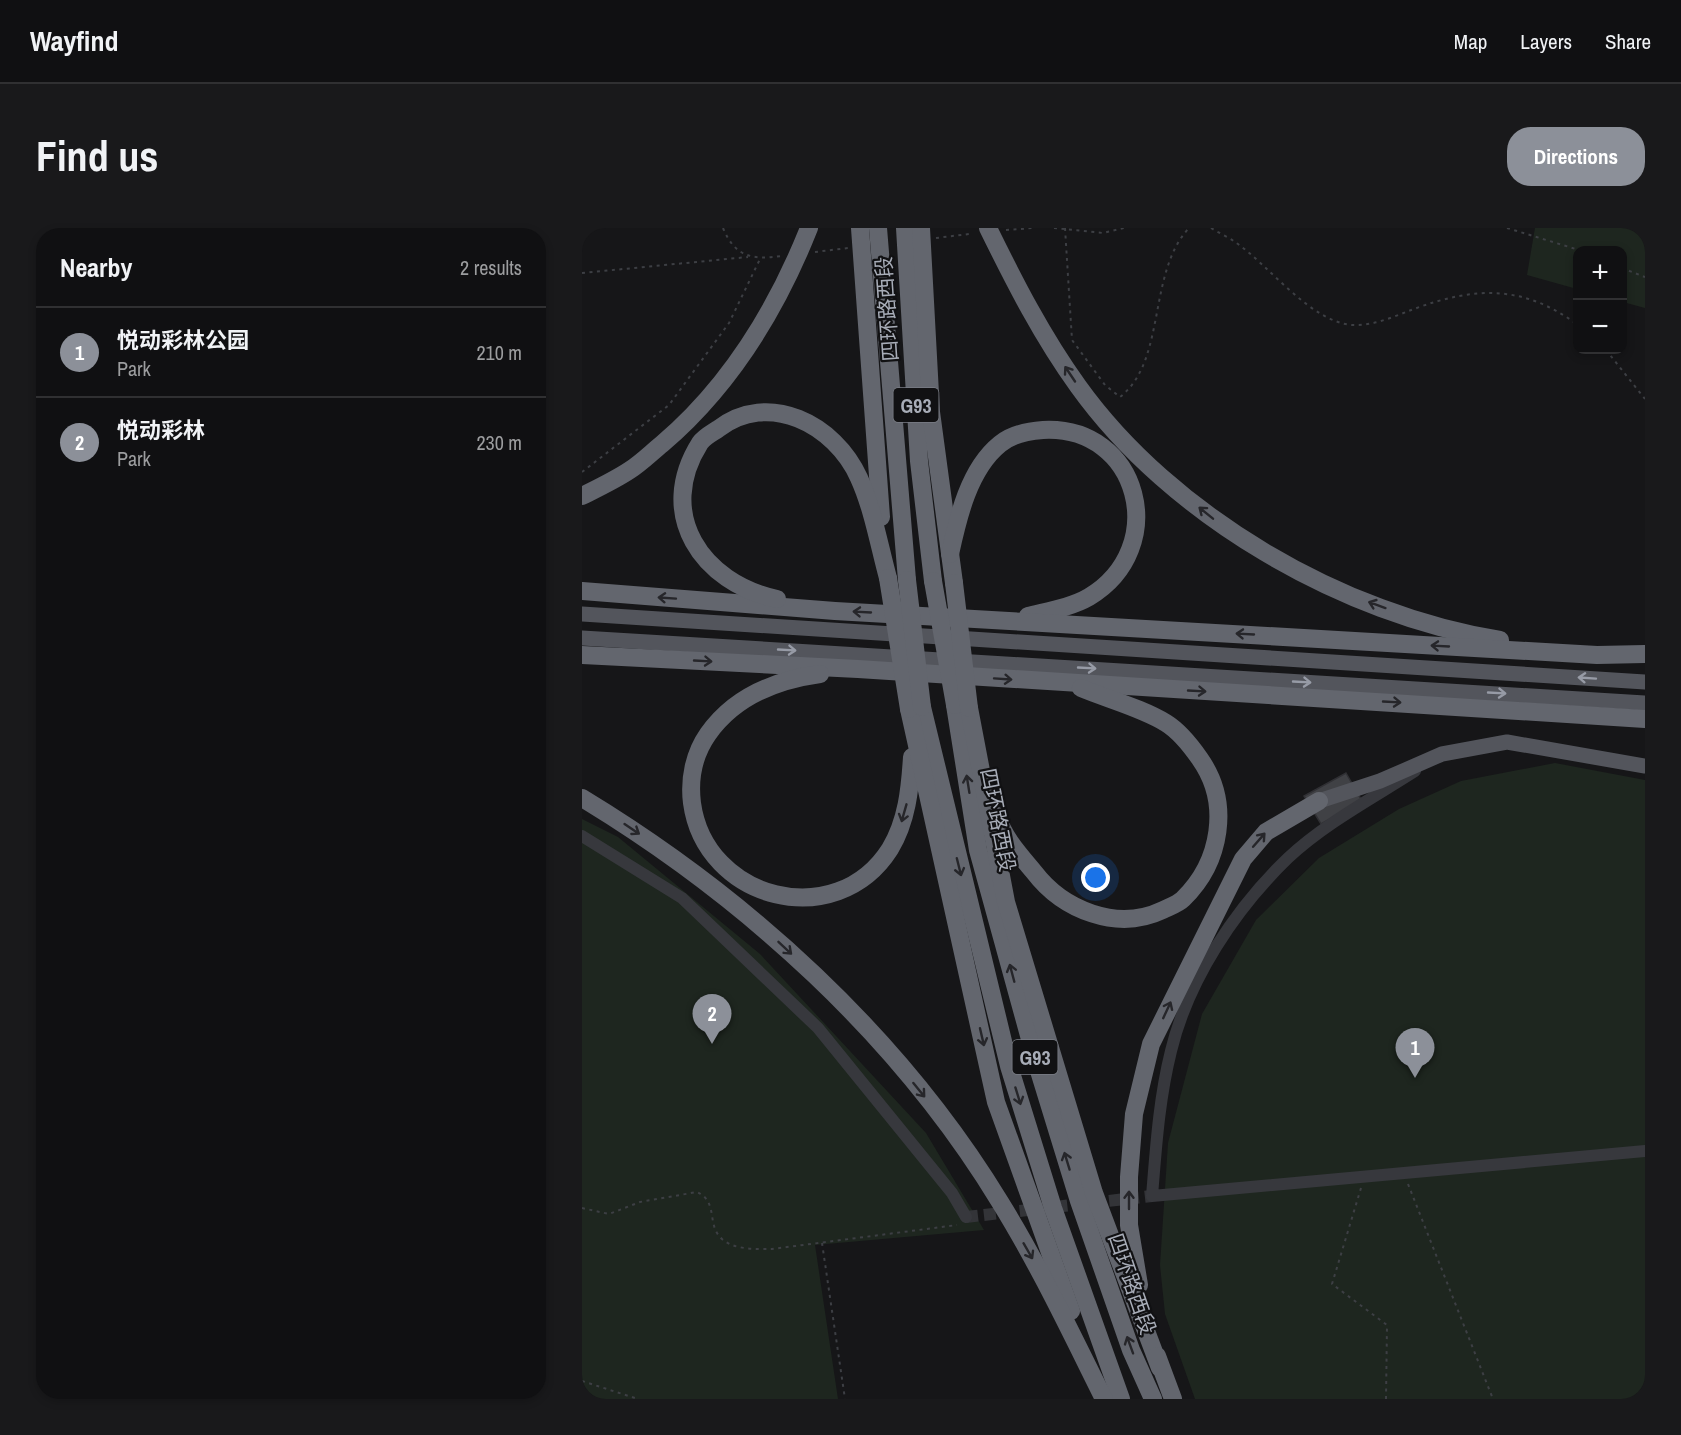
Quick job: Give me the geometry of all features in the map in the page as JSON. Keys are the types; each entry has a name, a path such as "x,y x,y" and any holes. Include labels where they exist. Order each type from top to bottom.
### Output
{"highway":[{"path":"582,496 632,469 675,432 716,390 759,331 795,263 809,228"},
{"path":"860,228 875,461 888,578"},
{"name":"四环路西段","path":"878,228 916,708 1009,1066 1053,1208 1121,1399"},
{"name":"四环路西段","path":"905,228 919,461 933,582 962,706 978,850 1036,1061 1079,1201 1131,1350 1152,1399"},
{"path":"995,229 1035,322 1079,387 1117,434 1161,477 1220,524 1289,565 1353,597 1414,619 1483,637 1597,655"},
{"path":"927,233 931,412 954,583 962,706 981,771 1002,832 1045,887 1076,909 1116,920 1151,915 1182,900 1203,872 1215,850 1219,798 1208,770 1190,745 1166,723 1069,683"},
{"path":"835,610 762,595 722,573 695,549 683,518 682,482 701,441 732,418 769,412 801,418 820,428 859,476 888,578 916,708 910,792 898,832 889,850 873,869 855,882 833,892 813,897 791,897 764,892 741,881 722,866 703,841 693,814 690,792 693,766 702,742 720,717 739,701 761,690 814,675 858,669"},
{"path":"950,554 963,504 978,471 1000,444 1025,431 1055,429 1083,436 1106,449 1125,472 1136,500 1138,525 1130,554 1110,582 1088,598 1011,620"},
{"path":"582,591 835,610 1597,655 1645,654"},
{"path":"582,655 858,669 1645,719"},
{"path":"913,734 996,1102 1105,1399"},
{"path":"981,771 1006,902 1052,1056 1095,1193 1173,1399"},
{"path":"582,798 629,826 730,901 815,976 879,1042 958,1140 999,1201 1045,1282 1105,1399"},
{"path":"1160,1368 1134,1265 1129,1225 1129,1177 1134,1114 1151,1044 1243,859 1266,832 1319,801"}],"main road":[{"path":"582,614 1645,682"},
{"path":"582,638 1645,703"},
{"path":"1319,801 1380,781 1442,754 1507,742 1645,766"}],"street":[{"path":"1442,754 1339,820 1288,858 1243,909 1214,951 1192,993 1171,1050 1158,1117 1152,1196 1645,1151"},
{"path":"582,836 682,898 818,1028 952,1193 966,1217"}],"path":[{"path":"723,228 729,240 748,257"},
{"path":"995,229 1033,228"},
{"path":"1054,228 1103,233 1124,228"},
{"path":"1065,229 1072,340 1105,385 1120,397 1129,390 1141,372 1156,318 1164,274 1178,242 1189,228"},
{"path":"1211,228 1236,242 1302,300 1335,320 1352,325 1377,322 1445,298 1509,292 1536,300 1573,323"},
{"path":"1507,228 1573,248"},
{"path":"927,233 969,234"},
{"path":"815,252 851,247"},
{"path":"582,273 748,257 760,259 784,255"},
{"path":"582,472 669,405 729,323 760,259"},
{"path":"1627,270 1645,277"},
{"path":"1609,354 1645,399"},
{"path":"1404,1173 1493,1399"},
{"path":"1364,1177 1332,1284 1387,1325 1386,1399"},
{"path":"582,1208 609,1214 640,1202 697,1192 706,1196 711,1204 715,1228 722,1239 742,1248 772,1249 955,1227 966,1217"},
{"path":"822,1243 845,1399"},
{"path":"582,1381 638,1399"}],"shaded area":[{"path":"1535,228 1645,228 1645,308 1627,303 1627,246 1573,246 1573,288 1527,275"},
{"path":"1555,763 1645,780 1645,1399 1195,1399 1165,1314 1160,1265 1168,1143 1202,1014 1256,920 1319,858 1399,809 1461,781"},
{"path":"582,819 618,837 760,954 926,1133 984,1230 815,1245 838,1399 582,1399"}],"building":[{"path":"1346,773 1362,801 1321,824 1304,796"}],"tunnel":[{"path":"966,1217 1152,1196"}],"place":[{"name":"悦动彩林","path":"712,1044"},
{"name":"悦动彩林公园","path":"1415,1078"}]}
